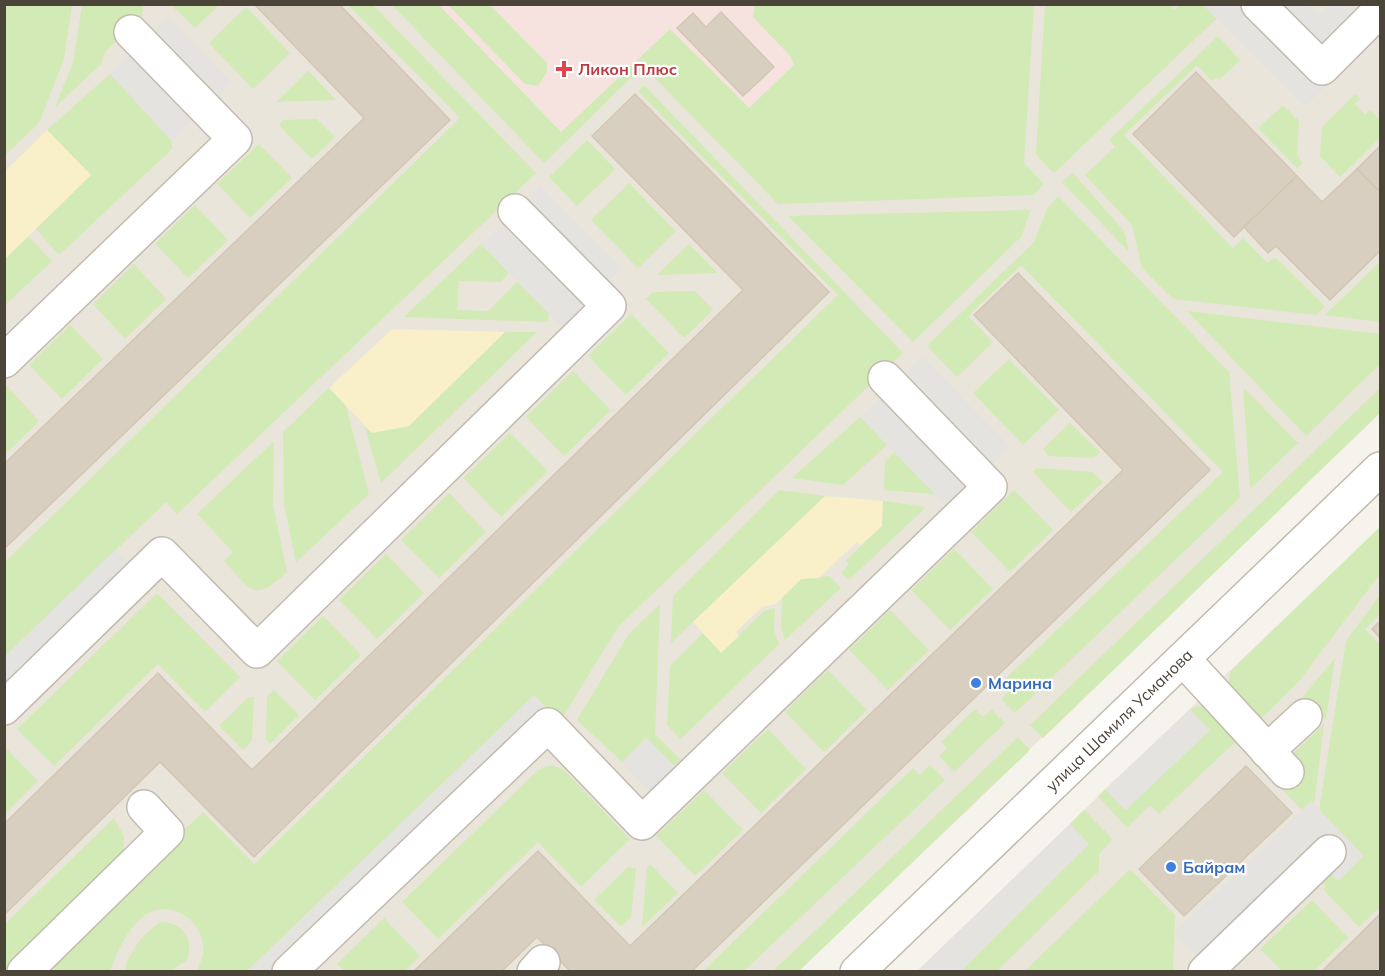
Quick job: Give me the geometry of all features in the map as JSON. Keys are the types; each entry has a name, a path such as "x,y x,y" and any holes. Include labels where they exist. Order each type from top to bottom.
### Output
{"street":[{"path":"1258,4 1322,68 1380,10"},
{"path":"4,361 235,139 131,32"},
{"path":"4,708 162,554 257,651 609,306 515,211"},
{"path":"289,972 548,725 642,823 990,487 885,378"},
{"name":"улица Шамиля Усманова","path":"857,972 1380,469"},
{"path":"1183,659 1277,762 1305,716"},
{"path":"24,972 167,832 144,807"},
{"path":"1205,972 1329,852"}],"shaded area":[{"path":"5,5 439,5 561,132 670,29 856,5 1380,5 1380,413 799,971 5,972"},
{"name":"Ликон Плюс","path":"439,5 856,5 748,109 670,29 561,132"},
{"path":"1203,5 1307,5 1318,15 1329,5 1380,5 1380,32 1305,107"},
{"path":"169,17 231,82 171,140 110,74"},
{"path":"540,186 622,268 562,327 481,244"},
{"path":"922,357 1010,447 948,507 860,417"},
{"path":"1380,527 1380,971 917,972 1084,810"},
{"path":"115,550 134,570 5,694 5,656"},
{"path":"534,695 549,710 278,971 247,972"},
{"path":"1190,710 1210,730 1126,810 1105,789"},
{"path":"646,738 687,779 662,804 622,762"},
{"path":"1311,801 1364,856 1338,881 1330,873 1211,971 1174,933"},
{"path":"1070,824 1089,844 960,971 917,971"}],"green space":[{"path":"7,4 72,5 64,59 39,123 5,155 4,7"},
{"path":"1169,4 1174,10 1180,5 1203,5 1217,18 1054,173 1036,154 1045,5"},
{"path":"82,5 143,5 142,16 105,52 101,64 55,107 73,63"},
{"path":"171,5 219,5 195,28"},
{"path":"348,5 373,5 536,173 177,514 166,502 5,656 5,562 460,118"},
{"path":"392,5 439,5 561,132 670,29 749,108 794,65 791,57 753,17 755,5 1034,5 1024,163 1044,184 1034,195 778,204 643,66 544,163"},
{"path":"448,5 490,5 547,63 547,72 538,86 525,84"},
{"path":"246,7 290,53 253,89 209,43"},
{"path":"1218,36 1240,60 1219,80 1216,77 1212,81 1197,65 1124,135 1233,248 1243,238 1267,263 1275,257 1325,306 1316,315 1173,299 1142,268 1132,225 1085,175 1115,147 1109,140"},
{"path":"308,71 336,100 276,102"},
{"path":"110,74 171,140 172,149 59,255 36,229 91,175 47,130"},
{"path":"644,85 903,353 618,627 564,715 549,710 534,696 247,971 196,971 202,956 203,942 198,930 179,912 166,909 153,911 135,924 122,943 110,971 39,969 203,812 254,864 838,295 638,91"},
{"path":"1355,94 1360,99 1355,104 1365,115 1370,110 1380,120 1380,138 1340,177 1320,156 1322,127"},
{"path":"1283,105 1299,121 1297,154 1302,163 1297,168 1258,128"},
{"path":"317,119 335,137 312,159 279,125 283,120"},
{"path":"587,140 615,169 577,206 549,177"},
{"path":"259,144 292,178 250,218 217,184"},
{"path":"1073,173 1124,231 1129,252 1062,182"},
{"path":"629,183 676,231 638,268 591,220"},
{"path":"1058,196 1229,372 1240,498 1015,713 1001,699 1010,690 1002,682 1223,472 1021,265 968,316 993,342 957,377 927,346 1034,242 1047,209"},
{"path":"195,205 228,240 188,278 155,244"},
{"path":"1031,210 1021,237 913,342 788,216"},
{"path":"28,236 52,261 5,305 5,259"},
{"path":"481,244 509,273 500,282 459,281 457,310 488,311 517,282 549,313 548,322 404,317"},
{"path":"689,244 717,273 657,275"},
{"path":"1380,262 1380,322 1325,315"},
{"path":"134,264 166,299 125,339 93,304"},
{"path":"695,291 713,310 684,338 646,299 653,292"},
{"path":"1187,311 1380,334 1380,364 1306,436"},
{"path":"631,314 669,353 626,395 588,356"},
{"path":"70,325 103,359 62,399 29,365"},
{"path":"505,332 537,332 381,483 365,427 372,433 409,426"},
{"path":"1009,359 1059,410 1023,445 973,393"},
{"path":"573,371 611,410 564,456 526,417"},
{"path":"7,386 39,421 5,454 4,388"},
{"path":"1243,387 1298,443 1250,489"},
{"path":"329,388 346,406 369,494 296,562 284,504 283,432"},
{"path":"1380,388 1380,413 1043,738 1030,725"},
{"path":"860,417 887,445 843,485 792,478"},
{"path":"1070,423 1100,452 1094,458 1049,456 1043,449"},
{"path":"510,433 548,471 501,517 463,478"},
{"path":"274,441 273,505 287,572 267,588 259,590 247,586 224,561 233,552 197,514"},
{"path":"894,452 935,494 884,490 885,461"},
{"path":"1037,468 1092,472 1103,482 1071,512 1033,472"},
{"path":"779,490 825,496 671,643 673,596"},
{"path":"1014,490 1053,530 1010,572 971,532"},
{"path":"449,493 486,532 439,578 401,540"},
{"path":"883,501 926,507 849,580 841,573 849,564 845,561 882,526"},
{"path":"1380,527 1380,574 1300,680 1259,721 1228,685 1231,671"},
{"path":"954,549 993,589 950,630 911,590"},
{"path":"386,554 424,593 377,639 339,600"},
{"path":"829,576 841,588 785,640 781,628 782,597 801,579"},
{"path":"157,593 240,677 205,712 158,664 54,766 17,729"},
{"path":"1380,595 1380,614 1365,629 1380,645 1380,907 1359,927 1323,889 1326,886 1321,881 1330,872 1338,881 1319,810 1346,641"},
{"path":"660,604 655,734 681,760 674,766 646,738 622,762 577,720 628,635"},
{"path":"775,608 774,630 779,644 681,739 667,725 670,666 703,633 721,652 764,611"},
{"path":"890,610 929,650 888,690 849,650"},
{"path":"323,616 361,655 315,700 277,661"},
{"path":"1335,658 1326,720 1302,698"},
{"path":"828,670 867,710 824,752 785,712"},
{"path":"274,690 299,715 270,744 266,739 267,696"},
{"path":"249,697 254,697 252,741 243,750 219,726"},
{"path":"1198,706 1210,708 1238,739 1159,814 1150,805 1127,828 1098,796 1105,789 1125,810 1210,730 1190,710"},
{"path":"975,709 983,717 992,710 1005,723 954,772 939,756 947,748 941,742"},
{"path":"1324,724 1314,804 1311,802 1302,810 1279,786 1300,766 1291,756"},
{"path":"768,729 806,769 761,813 722,773"},
{"path":"1018,737 1030,750 799,971 773,971"},
{"path":"5,747 38,781 5,814"},
{"path":"550,765 563,769 630,839 581,887 538,842 438,939 402,902 537,771"},
{"path":"930,765 945,780 744,971 703,971 913,768 919,775"},
{"path":"704,790 743,830 695,876 656,836"},
{"path":"1084,810 1113,839 1099,854 1099,871 997,971 960,972 1089,844 1070,824"},
{"path":"114,818 124,837 123,859 10,971 5,972 5,924"},
{"path":"650,864 678,893 642,927 647,867"},
{"path":"628,867 636,868 631,917 621,927 594,900"},
{"path":"1130,869 1175,915 1173,971 1025,971"},
{"path":"1312,900 1348,938 1314,971 1282,971 1260,949"},
{"path":"384,918 420,956 405,971 345,971 337,964"},
{"path":"162,922 176,925 185,933 189,945 187,960 170,971 125,971 129,957 138,943 150,930"}],"sand":[{"path":"47,130 91,175 5,259 5,171"},
{"path":"392,329 505,332 409,426 372,433 329,388"},
{"path":"825,496 883,501 882,526 861,545 857,542 819,578 801,579 776,604 762,607 736,632 739,636 721,653 693,622"}],"building":[{"path":"254,4 339,4 450,120 4,549 4,464 364,118"},
{"path":"721,12 774,67 743,96 677,28 693,13 706,27"},
{"path":"1196,72 1297,176 1234,237 1133,134"},
{"path":"635,94 829,292 254,857 160,762 4,915 4,824 158,673 252,770 743,290 592,136"},
{"path":"1380,146 1380,192 1357,169"},
{"path":"1357,169 1380,192 1380,251 1330,300 1276,246 1268,253 1244,227 1297,176 1322,202"},
{"path":"1018,273 1210,470 691,972 571,972 537,937 501,972 413,972 538,851 630,946 1123,470 974,315"},
{"path":"1380,621 1380,638 1372,629"},
{"path":"1246,766 1292,813 1184,916 1139,869"},
{"path":"1380,914 1380,972 1321,972 1358,936"}],"place":[{"name":"Ликон Плюс","path":"564,69"},
{"name":"Марина","path":"976,683"},
{"name":"Байрам","path":"1171,867"}]}
